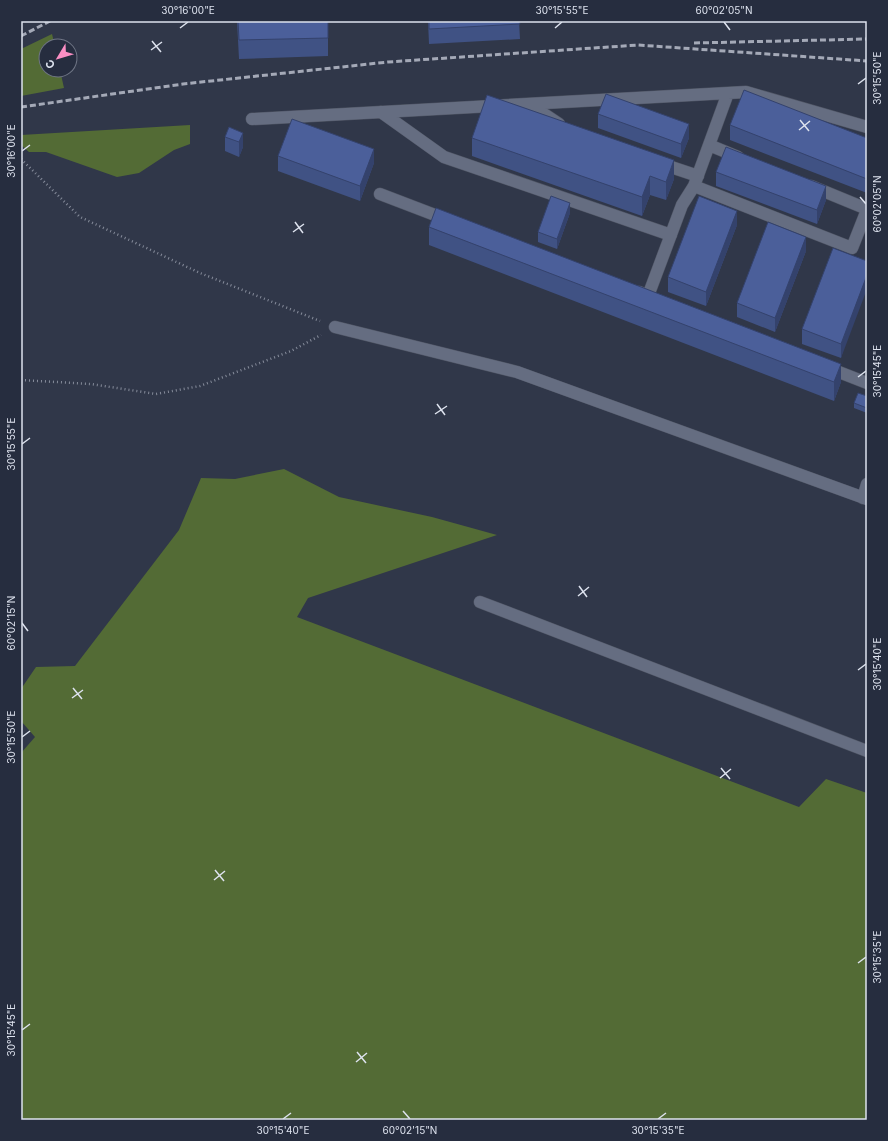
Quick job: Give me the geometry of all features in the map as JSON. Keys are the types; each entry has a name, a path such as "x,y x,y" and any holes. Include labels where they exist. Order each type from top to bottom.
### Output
{"lane":[{"path":"252,119 746,92 867,127"},
{"path":"626,288 652,298 671,235 682,205 696,181 728,93"},
{"path":"529,104 566,129"},
{"path":"381,112 444,157 671,235"},
{"path":"709,145 752,162"},
{"path":"646,158 852,248 867,210 802,183"},
{"path":"380,194 462,225"},
{"path":"335,327 517,372 865,498 867,484"},
{"path":"819,364 867,383"},
{"path":"480,602 867,752"}],"path":[{"path":"21,159 80,216 200,273 335,327"},
{"path":"21,380 91,384 156,394 200,386 291,351 335,327"}],"green space":[{"path":"52,34 53,38 44,38"},
{"path":"38,41 38,78 62,78 64,88 21,96 21,49"},
{"path":"190,125 190,144 174,150 139,173 117,177 46,152 29,152 21,145 21,135"},
{"path":"284,469 339,497 432,517 497,535 308,598 297,617 799,807 826,779 867,793 867,1120 21,1120 21,753 35,737 21,721 21,689 36,667 75,666 179,530 201,478 235,479"}],"building":[{"path":"238,21 328,21 328,38 239,40"},
{"path":"429,21 519,21 520,24 429,29"},
{"path":"744,90 867,138 867,179 730,125"},
{"path":"606,94 689,124 681,144 598,114"},
{"path":"487,95 674,160 666,182 650,176 642,197 472,138"},
{"path":"292,119 374,149 360,186 278,156"},
{"path":"229,127 243,133 239,142 225,137"},
{"path":"726,147 826,186 817,210 716,172"},
{"path":"551,196 570,203 557,239 538,232"},
{"path":"699,196 737,211 706,292 668,277"},
{"path":"436,208 841,364 834,382 429,227"},
{"path":"768,222 806,237 775,318 737,303"},
{"path":"833,248 867,261 867,275 841,344 802,329"},
{"path":"858,393 867,396 867,408 854,403"}],"railway":[{"path":"21,36 50,21"},
{"path":"694,43 867,39"},
{"path":"21,107 183,84 388,62 638,45 867,61"}]}
